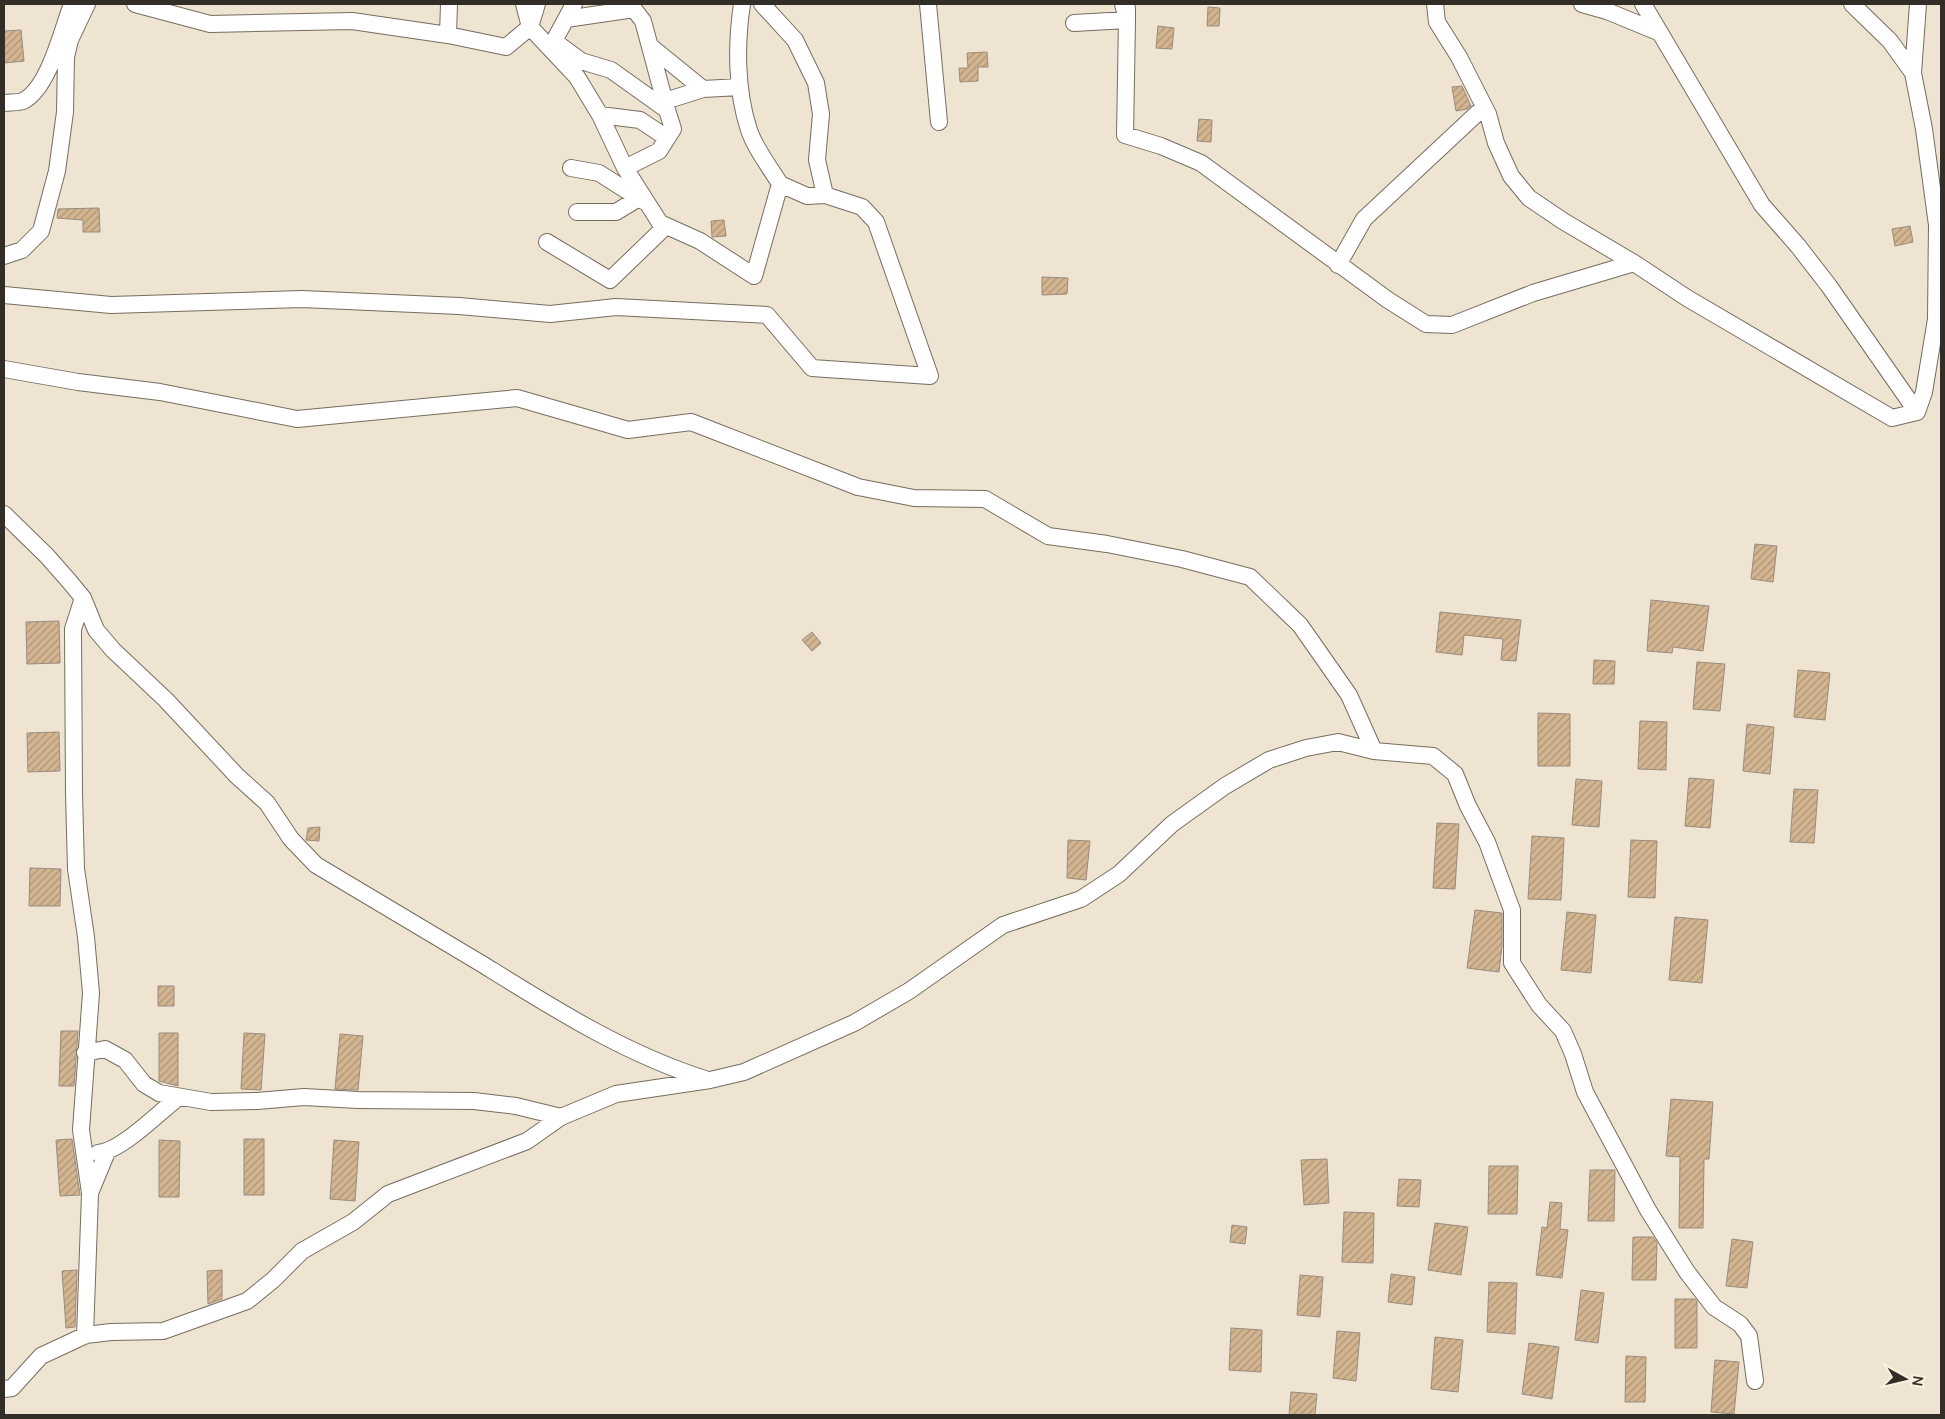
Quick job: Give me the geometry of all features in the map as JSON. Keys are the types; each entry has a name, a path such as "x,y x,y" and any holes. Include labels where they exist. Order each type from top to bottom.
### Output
{"street":[{"path":"4,103 22,101 38,88 53,57 72,4"},
{"path":"4,256 22,250 41,231 57,170 65,112 66,57 70,40 88,4"},
{"path":"136,4 181,9 210,24 352,21 448,35 506,47 530,27 537,4"},
{"path":"448,35 449,4"},
{"path":"524,4 530,27 578,77 600,115 625,168 644,202 660,223 700,241 754,276 780,184"},
{"path":"554,41 574,4"},
{"path":"4,295 111,305 302,299 458,306 550,314 616,307 768,315 812,368 930,376 876,222 862,207 825,195 807,196 780,184 749,131 740,87 738,32 742,4"},
{"path":"762,4 795,40 816,83 821,114 817,160 825,195"},
{"path":"928,4 939,122"},
{"path":"1123,4 1127,12 1126,135 1162,146 1201,163 1338,265 1426,324 1452,324 1533,293 1634,263"},
{"path":"1435,4 1437,22 1459,57 1484,108 1511,176 1529,198 1703,308 1892,418 1917,412"},
{"path":"1582,4 1607,11 1658,32"},
{"path":"1643,4 1762,205 1798,246 1828,286 1917,412"},
{"path":"1852,4 1890,41 1913,73"},
{"path":"1917,412 1924,392 1936,319 1937,225 1924,129 1913,73 1918,4"},
{"path":"566,19 632,6 643,21 674,129 659,151 625,168"},
{"path":"1074,23 1127,12"},
{"path":"530,27 554,41 581,61 611,70 666,105"},
{"path":"650,46 703,89"},
{"path":"666,105 703,89 740,87"},
{"path":"1338,265 1364,219 1484,108"},
{"path":"600,115 640,120 667,138"},
{"path":"571,168 599,174 644,202"},
{"path":"577,212 616,212 644,202"},
{"path":"547,242 610,280 666,226"},
{"path":"4,369 78,382 160,392 298,419 517,398 628,430 691,422 858,487 914,498 985,499 1048,536 1126,548 1250,577 1300,625 1349,695 1374,751"},
{"path":"4,514 47,556 83,598 96,630 113,650 166,700 237,776 267,803 291,839 316,865 540,1000 619,1044 680,1071 710,1080"},
{"path":"83,598 73,629 76,869 86,937 91,993 85,1053 81,1130 90,1193 85,1336"},
{"path":"4,1389 12,1388 41,1356 85,1336 111,1332 163,1331 247,1300 273,1280 302,1251 353,1222 388,1194 527,1141 562,1117 616,1094 710,1080 744,1072 854,1023 909,991 1003,924 1081,899 1119,874 1172,824 1225,786 1269,760 1306,748 1338,742 1374,751 1433,756 1455,774 1468,806 1487,842 1512,910 1512,962 1539,1005 1563,1031 1574,1054 1585,1092 1648,1210 1687,1272 1714,1307 1740,1324 1749,1336 1755,1381"},
{"path":"85,1053 105,1049 125,1060 144,1084 159,1093 211,1102 304,1097 358,1100 474,1101 516,1106 562,1117"},
{"path":"83,1151 100,1154 125,1142 179,1097"},
{"path":"90,1193 107,1152"}],"building":[{"path":"1208,7 1220,8 1219,26 1207,26"},
{"path":"1158,26 1174,28 1172,49 1156,48"},
{"path":"21,30 24,61 4,63 4,31"},
{"path":"987,52 988,67 978,67 978,81 960,82 959,68 968,68 967,53"},
{"path":"1462,86 1471,106 1467,109 1456,111 1452,87"},
{"path":"1199,119 1212,120 1211,142 1197,141"},
{"path":"99,208 100,232 83,232 83,220 57,218 58,209"},
{"path":"724,220 726,236 712,237 711,221"},
{"path":"1910,226 1913,242 1895,246 1892,229"},
{"path":"1042,277 1068,278 1067,294 1042,295"},
{"path":"1755,544 1777,546 1773,582 1751,579"},
{"path":"1651,600 1709,606 1703,651 1673,647 1672,653 1647,651"},
{"path":"1440,612 1521,620 1516,661 1501,660 1503,639 1464,635 1462,655 1436,652"},
{"path":"59,621 60,663 27,664 26,622"},
{"path":"812,632 821,643 812,651 802,640"},
{"path":"1594,660 1615,661 1614,684 1593,684"},
{"path":"1697,662 1725,664 1720,711 1693,709"},
{"path":"1798,670 1830,673 1825,720 1794,717"},
{"path":"1538,713 1570,714 1570,766 1538,766"},
{"path":"1640,721 1667,722 1666,770 1638,769"},
{"path":"1747,724 1774,727 1770,774 1743,771"},
{"path":"59,732 60,771 28,772 27,733"},
{"path":"1689,778 1714,780 1710,828 1685,826"},
{"path":"1576,779 1602,781 1599,827 1572,825"},
{"path":"1794,789 1818,790 1814,843 1790,842"},
{"path":"1437,823 1459,824 1455,889 1433,888"},
{"path":"320,827 319,841 306,840 308,828"},
{"path":"1532,836 1564,838 1561,900 1528,899"},
{"path":"1068,840 1090,841 1086,880 1067,878"},
{"path":"1631,840 1657,841 1655,898 1628,897"},
{"path":"30,868 61,869 60,906 29,906"},
{"path":"1475,910 1502,913 1502,946 1499,972 1467,968"},
{"path":"1567,912 1596,915 1591,973 1561,970"},
{"path":"1675,917 1708,920 1702,983 1669,980"},
{"path":"158,986 174,986 174,1006 158,1006"},
{"path":"61,1031 78,1031 74,1086 59,1086"},
{"path":"159,1033 178,1033 178,1086 159,1081"},
{"path":"244,1033 265,1034 261,1090 241,1089"},
{"path":"340,1034 363,1036 358,1090 335,1089"},
{"path":"1671,1099 1713,1102 1709,1159 1704,1159 1703,1228 1679,1228 1680,1157 1666,1156"},
{"path":"72,1139 80,1195 60,1196 56,1140"},
{"path":"244,1139 264,1139 264,1195 244,1195"},
{"path":"159,1140 180,1141 179,1197 159,1197"},
{"path":"334,1140 359,1142 355,1201 330,1199"},
{"path":"1327,1159 1329,1203 1304,1205 1301,1160"},
{"path":"1489,1166 1518,1166 1517,1214 1488,1214"},
{"path":"1590,1170 1615,1170 1614,1221 1588,1221"},
{"path":"1399,1179 1421,1180 1419,1207 1397,1206"},
{"path":"1550,1202 1562,1203 1560,1229 1568,1230 1562,1278 1536,1275 1542,1227 1547,1228"},
{"path":"1344,1212 1374,1213 1373,1263 1342,1262"},
{"path":"1435,1223 1468,1227 1461,1275 1428,1270"},
{"path":"1232,1225 1247,1227 1245,1244 1230,1242"},
{"path":"1633,1237 1653,1237 1657,1243 1656,1280 1632,1280"},
{"path":"1732,1239 1753,1242 1747,1288 1726,1286"},
{"path":"77,1270 75,1327 66,1328 62,1271"},
{"path":"222,1270 222,1299 208,1304 207,1271"},
{"path":"1391,1274 1415,1277 1412,1305 1388,1302"},
{"path":"1300,1275 1323,1277 1320,1317 1297,1315"},
{"path":"1489,1282 1517,1283 1515,1334 1487,1332"},
{"path":"1581,1290 1604,1293 1598,1343 1575,1340"},
{"path":"1675,1299 1695,1299 1697,1301 1697,1348 1675,1348"},
{"path":"1231,1328 1262,1330 1261,1372 1229,1370"},
{"path":"1337,1331 1360,1333 1356,1381 1333,1378"},
{"path":"1435,1337 1463,1340 1458,1392 1431,1389"},
{"path":"1529,1343 1559,1347 1552,1399 1522,1394"},
{"path":"1626,1356 1646,1357 1645,1402 1625,1402"},
{"path":"1715,1360 1739,1362 1734,1414 1711,1412"},
{"path":"1291,1392 1317,1394 1315,1415 1289,1415"}]}
